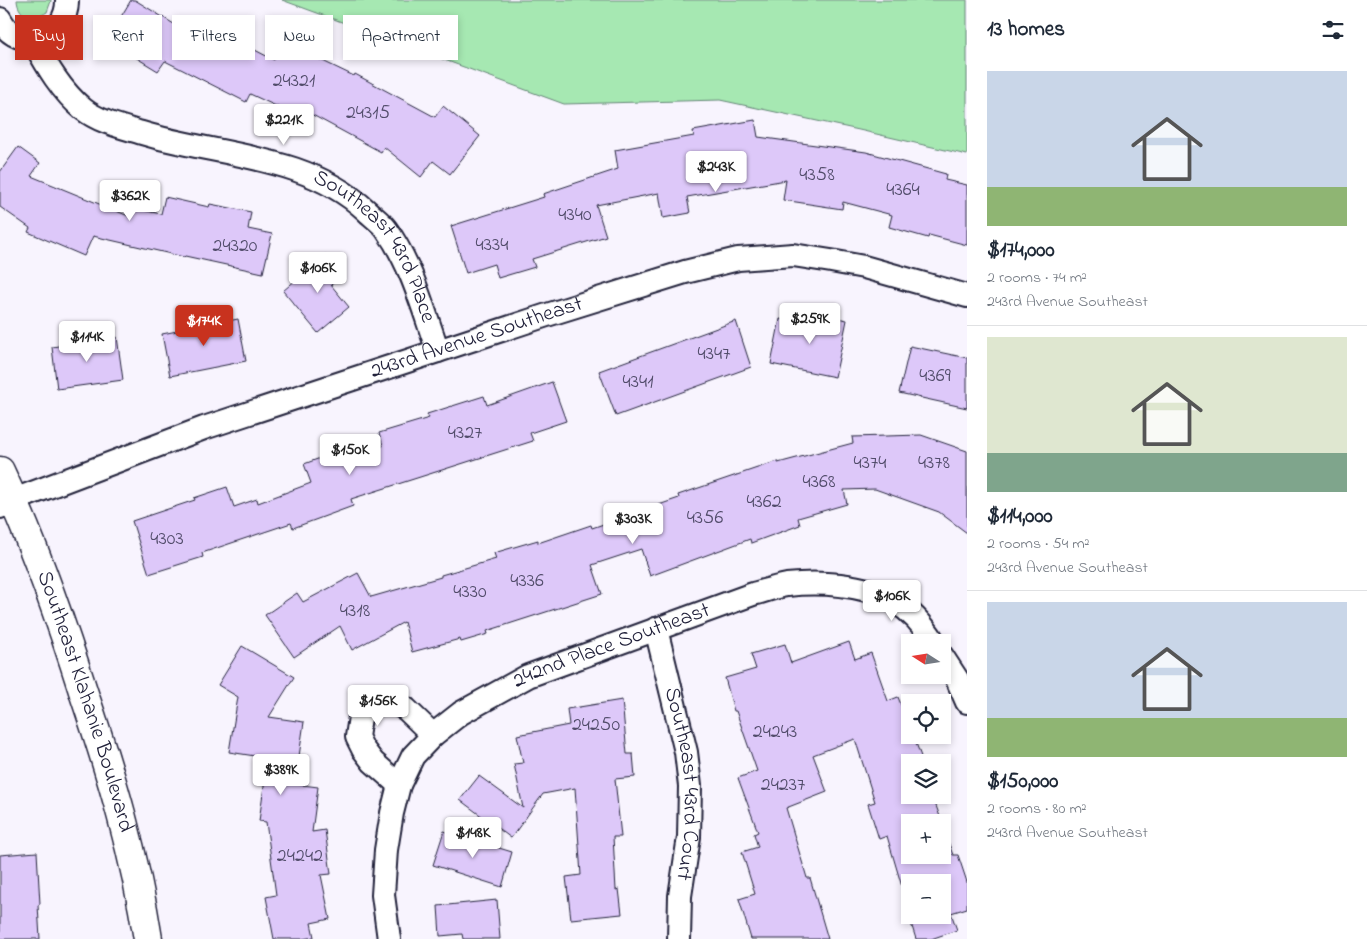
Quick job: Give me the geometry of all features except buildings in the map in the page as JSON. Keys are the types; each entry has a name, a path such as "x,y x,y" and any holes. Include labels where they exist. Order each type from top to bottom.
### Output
{"street":[{"path":"65,15 67,0"},
{"path":"0,19 9,31 15,34"},
{"name":"Southeast 43rd Place","path":"43,60 62,88 84,110 107,122 162,139 288,166 320,179 358,202 386,228 409,268 438,351"},
{"name":"243rd Avenue Southeast","path":"7,504 204,428 685,272 738,259 793,255 831,261 864,267 967,296"},
{"name":"Southeast Klahanie Boulevard","path":"0,471 7,504 60,620 106,760 129,839 148,939"},
{"name":"242nd Place Southeast","path":"399,785 413,756 433,735 462,713 528,676 753,594 786,586 819,583 861,588 887,596 910,612 928,634"},
{"name":"Southeast 43rd Court","path":"656,630 686,752 690,786 689,837 680,896 679,939"},
{"path":"951,670 967,702"},
{"path":"389,939 383,895 386,850 399,785 373,762 363,749 357,737 360,717 374,701 391,700 406,709 433,735"}],"green space":[{"path":"17,0 51,0 47,12 42,15 26,15 18,6"},
{"path":"282,0 967,0 967,155 720,100 564,104 445,60 458,60 458,15 343,15 343,22 333,19 333,15 323,15"}]}
